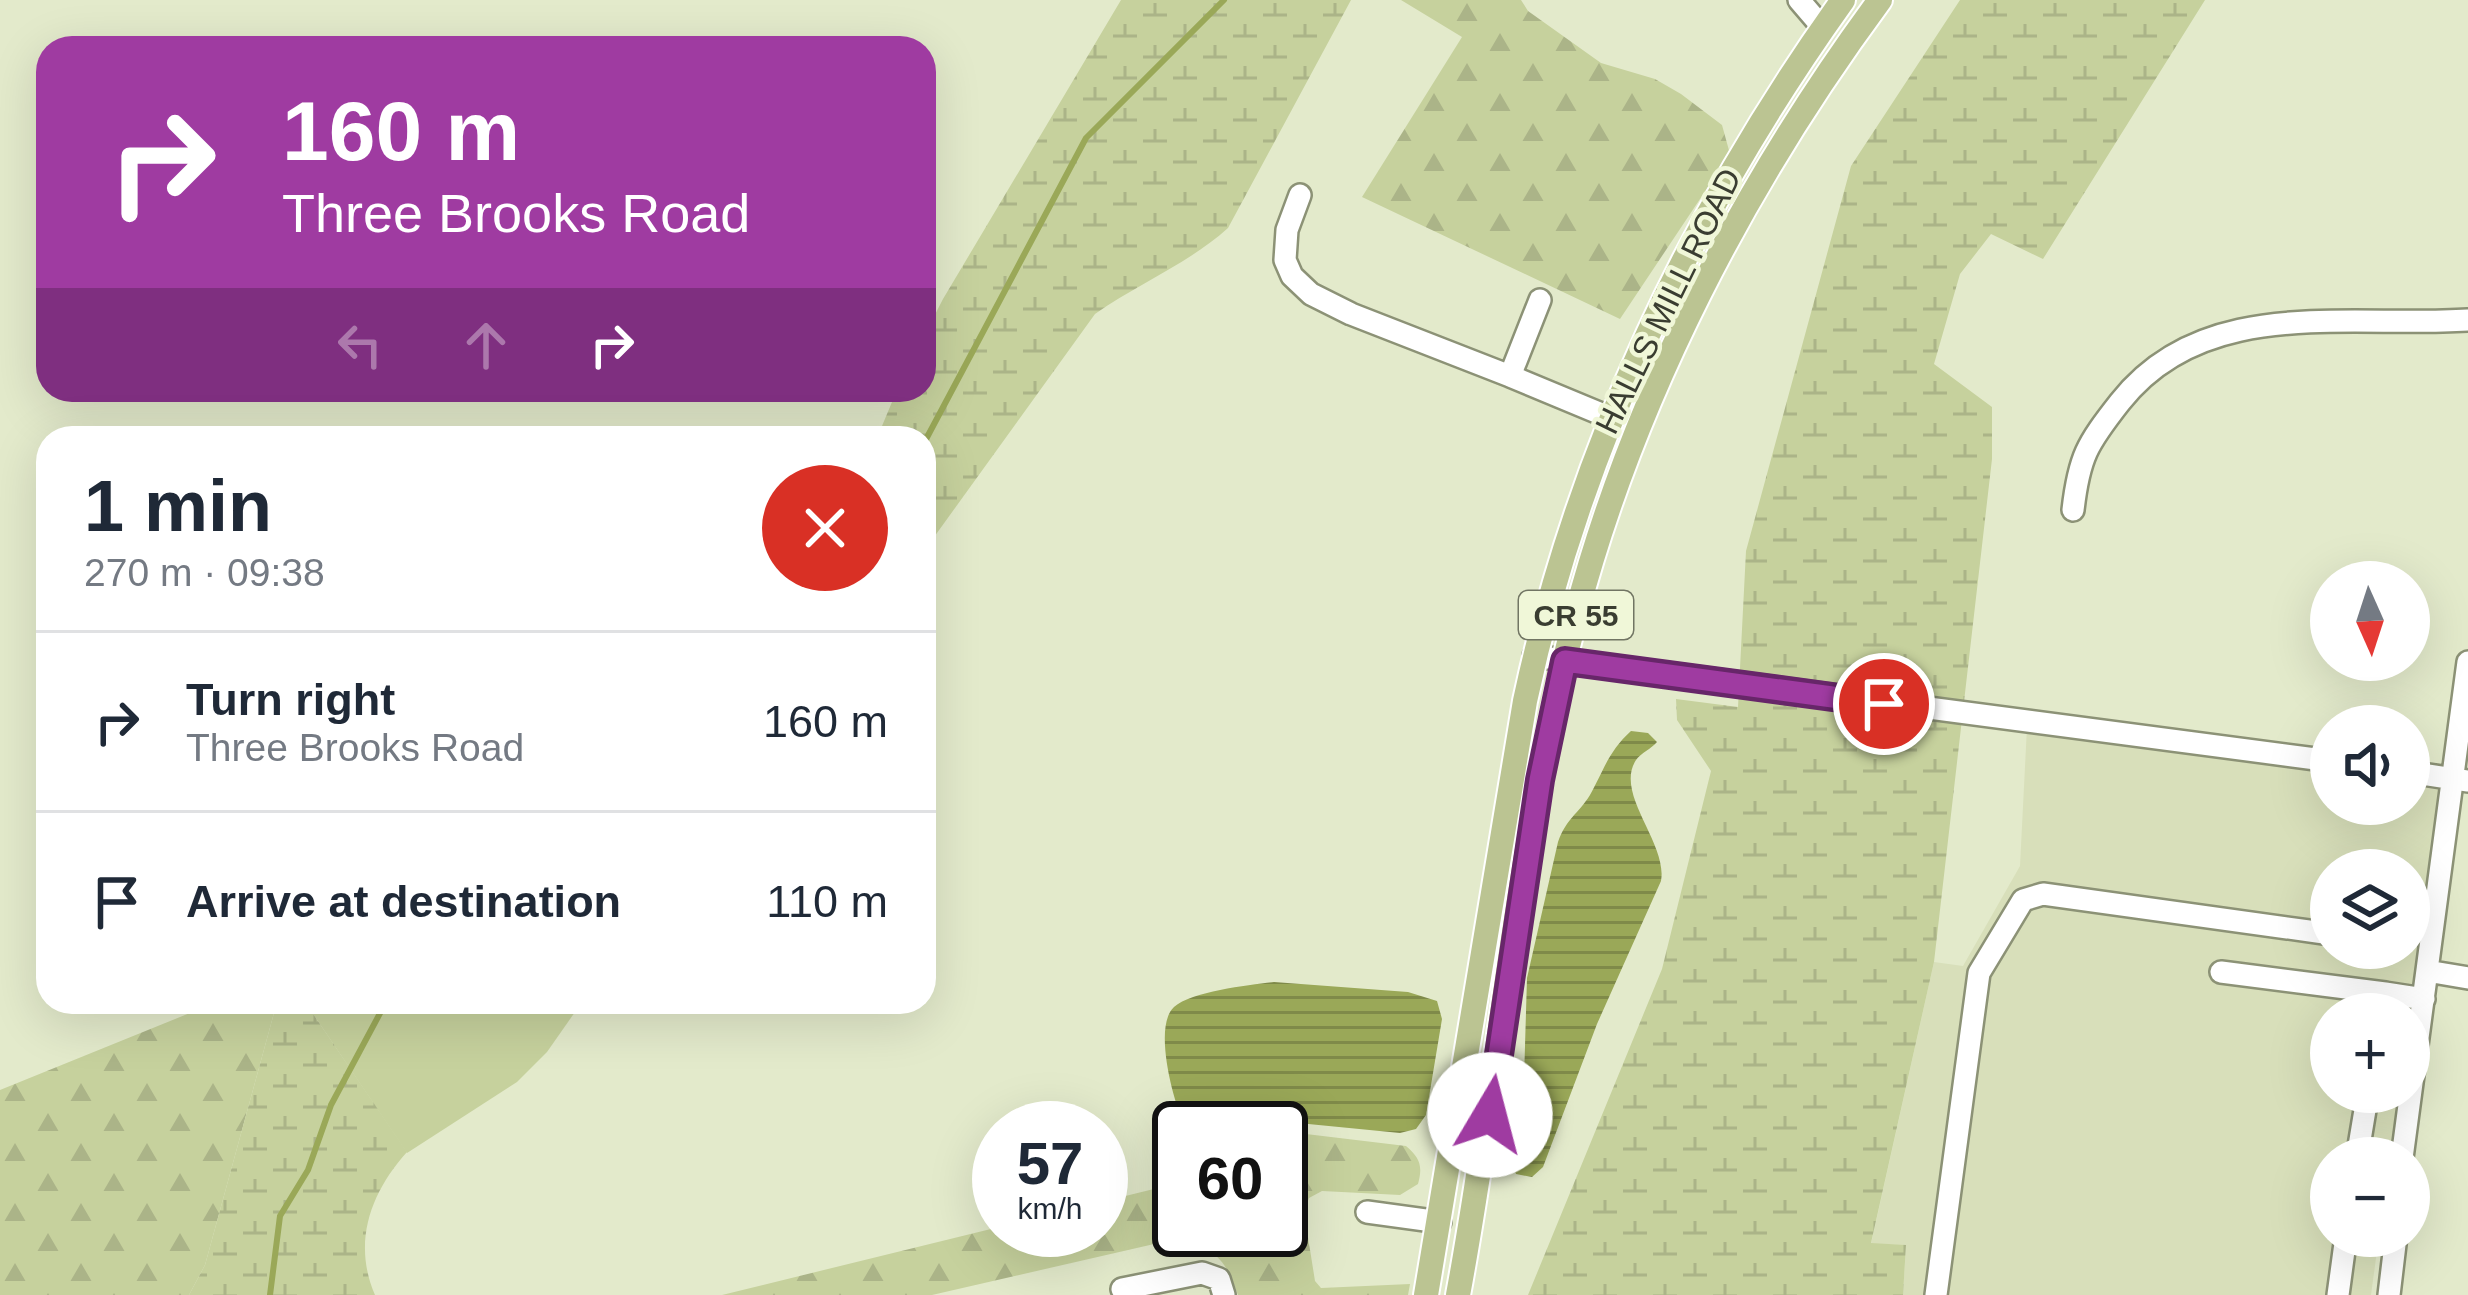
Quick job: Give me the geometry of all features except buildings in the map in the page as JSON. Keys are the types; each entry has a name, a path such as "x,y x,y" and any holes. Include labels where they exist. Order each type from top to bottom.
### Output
{"main road":[{"name":"HALLS MILL ROAD","path":"1426,1295 1510,782 1534,656 1572,523 1645,338 1777,100 1843,0"},
{"name":"HALLS MILL ROAD","path":"1458,1295 1520,902 1565,661 1612,499 1672,351 1768,172 1880,0"},
{"path":"1510,782 1520,793 1511,884 1520,902"}],"street":[{"path":"1799,0 1823,28"},
{"path":"1300,195 1287,230 1285,260 1292,276 1311,294 1611,418"},
{"path":"1510,376 1540,300"},
{"path":"2073,511 2081,457 2092,438 2140,379 2188,344 2259,325 2468,320"},
{"path":"1534,656 2310,758"},
{"path":"2430,906 2461,780 2468,662"},
{"path":"2430,775 2461,780"},
{"path":"1936,1295 1979,973 2016,906 2043,894 2310,931"},
{"path":"2424,993 2427,971 2468,977"},
{"path":"2222,972 2328,993"},
{"path":"1367,1212 1440,1222"},
{"path":"2338,1295 2343,1257"},
{"path":"2389,1295 2394,1257"},
{"path":"1122,1288 1179,1286 1202,1273 1215,1275 1224,1295"}],"shaded area":[{"path":"2027,727 2310,767 2310,825 2430,825 2430,784 2442,786 2430,873 2430,849 2310,849 2310,969 2417,969 2413,993 2310,993 2310,1113 2397,1113 2393,1137 2310,1137 2310,1257 2376,1257 2371,1295 1903,1295 1906,1245 1871,1244 1934,962 1963,966 2020,866"},
{"path":"1631,731 1648,733 1657,742 1636,760 1631,773 1636,803 1657,851 1661,881 1597,1024 1543,1167 1532,1177 1516,1174 1509,1154 1524,1080 1527,978 1558,842"},
{"path":"1274,982 1408,992 1437,1001 1442,1019 1426,1115 1416,1129 1400,1133 1308,1124 1308,1101 1176,1101 1165,1046 1168,1017 1182,1001"}],"green space":[{"path":"1121,0 1351,0 1228,228 1095,314 936,534 936,426 882,426 892,402 936,402 936,313"},
{"path":"1401,0 1521,0 1528,11 1601,63 1655,79 1722,125 1730,154 1620,319 1362,197 1462,37"},
{"path":"1960,0 2205,0 2043,259 1991,234 1960,274 1934,364 1992,407 1992,459 1934,962 1871,1243 1906,1245 1903,1295 1528,1295 1662,969 1711,771 1677,720 1676,699 1738,707 1746,551 1851,166"},
{"path":"187,1014 274,1014 205,1265 189,1295 0,1295 0,1090"},
{"path":"274,1014 313,1014 407,1152 384,1184 369,1219 365,1256 375,1295 189,1295 205,1265"},
{"path":"313,1014 574,1014 547,1052 517,1082 407,1153"},
{"path":"1308,1134 1406,1146 1419,1163 1418,1184 1400,1195 1322,1191 1309,1198"},
{"path":"1152,1189 1152,1245 1128,1250 1128,1195"},
{"path":"972,1234 972,1257 1098,1257 932,1295 722,1295"},
{"path":"1308,1237 1315,1281 1321,1288 1410,1284 1408,1295 1238,1295 1217,1257 1308,1257"}],"waterway":[{"path":"933,426 1086,138 1224,0"},
{"path":"270,1295 280,1216 308,1170 331,1105 380,1014"}],"route":[{"path":"1490,1115 1540,780 1565,661 1884,704"}]}
